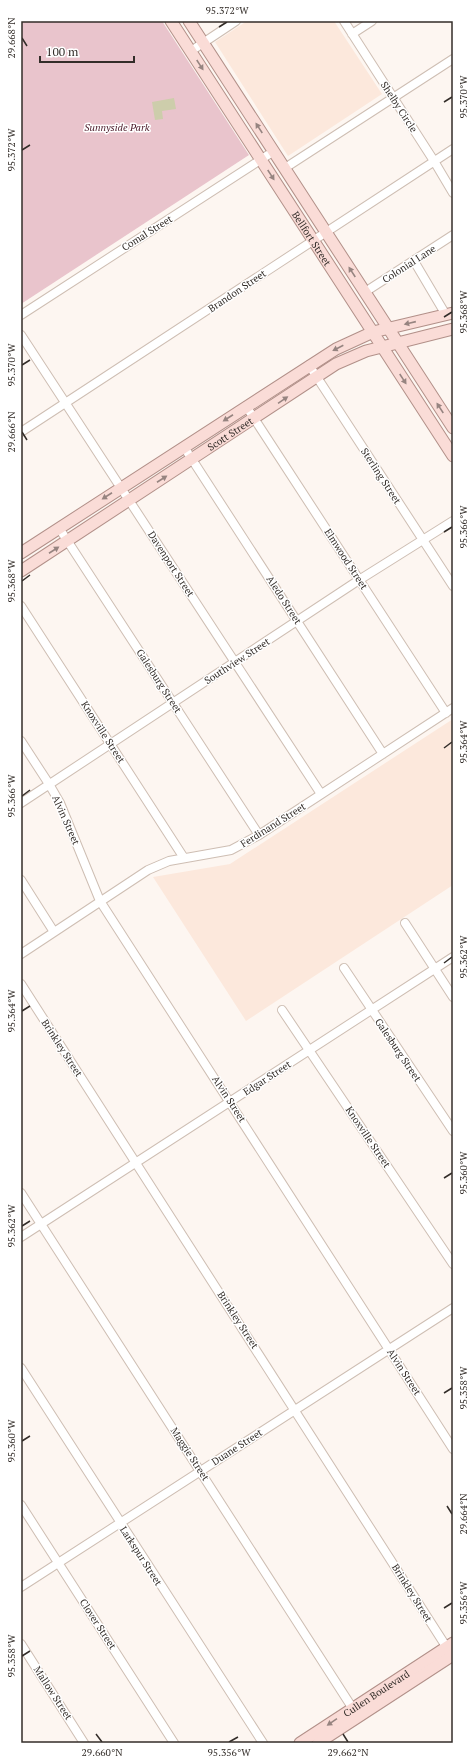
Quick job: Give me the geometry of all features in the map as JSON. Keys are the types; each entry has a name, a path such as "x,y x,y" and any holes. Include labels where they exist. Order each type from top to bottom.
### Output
{"main road":[{"name":"Bellfort Street","path":"171,21 453,456"},
{"name":"Bellfort Street","path":"189,21 453,428"},
{"name":"Scott Street","path":"21,553 336,348 373,332 450,314"},
{"name":"Scott Street","path":"21,571 351,356 397,342 453,330"},
{"path":"442,440 453,432"},
{"name":"Cullen Boulevard","path":"300,1743 355,1712 452,1652"},
{"name":"Cullen Boulevard","path":"318,1743 355,1712"}],"street":[{"path":"191,51 236,21"},
{"name":"Shelby Circle","path":"344,21 453,193"},
{"path":"352,34 372,21"},
{"path":"285,168 453,59"},
{"name":"Brandon Street","path":"21,432 453,149"},
{"name":"Comal Street","path":"21,315 274,151"},
{"name":"Colonial Lane","path":"365,292 453,235"},
{"path":"414,261 450,314"},
{"name":"Davenport Street","path":"21,335 321,794"},
{"name":"Sterling Street","path":"309,365 453,586"},
{"name":"Elmwood Street","path":"246,406 360,580 450,710"},
{"name":"Aledo Street","path":"184,447 383,754"},
{"name":"Southview Street","path":"21,803 297,621 453,521"},
{"name":"Galesburg Street","path":"59,528 259,835"},
{"name":"Knoxville Street","path":"21,606 184,858"},
{"name":"Ferdinand Street","path":"21,954 148,870 169,861 231,850 259,835 450,710"},
{"name":"Alvin Street","path":"21,741 49,784 66,816 87,872 100,901 231,1102 453,1449"},
{"path":"21,880 54,932"},
{"path":"405,923 453,997"},
{"name":"Edgar Street","path":"21,1237 453,957"},
{"name":"Galesburg Street","path":"344,968 453,1131"},
{"name":"Brinkley Street","path":"21,984 452,1652"},
{"name":"Knoxville Street","path":"282,1010 453,1264"},
{"name":"Maggie Street","path":"21,1193 201,1470 355,1712"},
{"name":"Duane Street","path":"21,1587 453,1308"},
{"name":"Larkspur Street","path":"21,1368 263,1743"},
{"name":"Clover Street","path":"21,1505 174,1743"},
{"name":"Mallow Street","path":"21,1644 84,1743"}],"shaded area":[{"path":"247,21 334,21 382,94 288,156 215,42"},
{"path":"174,98 176,109 162,111 163,119 155,120 152,102"},
{"path":"453,719 453,885 246,1021 153,877 230,864"}],"green space":[{"name":"Sunnyside Park","path":"21,21 162,21 249,155 21,304"}]}
